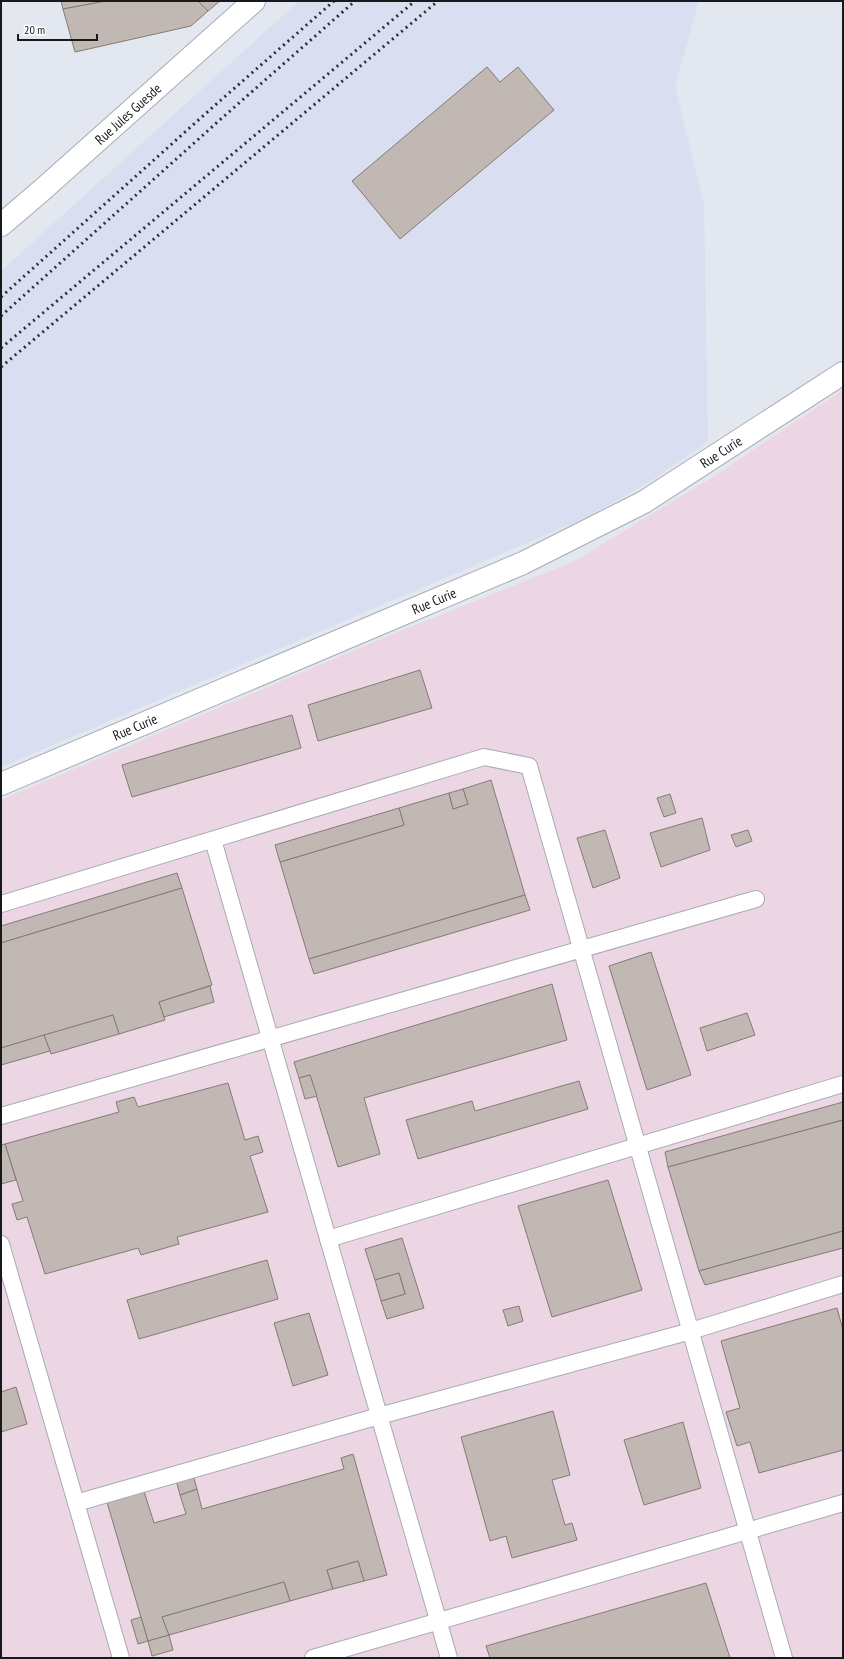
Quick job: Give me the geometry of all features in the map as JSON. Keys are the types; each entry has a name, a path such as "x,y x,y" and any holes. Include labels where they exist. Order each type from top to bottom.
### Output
{"street":[{"name":"Rue Jules Guesde","path":"1,225 254,1"},
{"name":"Rue Curie","path":"1,784 523,563 644,502 843,373"}],"lane":[{"path":"1,904 484,758 529,766 692,1331 784,1658"},
{"path":"212,840 449,1658"},
{"path":"1,1116 756,898"},
{"path":"328,1239 843,1084"},
{"path":"1,1244 121,1658"},
{"path":"76,1503 379,1416 692,1331 843,1284"},
{"path":"313,1658 843,1503"}],"shaded area":[{"path":"299,1 699,1 675,86 704,203 708,441 656,478 588,517 1,767 1,271"},
{"path":"843,390 843,1658 1,1658 1,800 393,634 575,561 713,477"}],"building":[{"path":"61,1 106,1 63,9"},
{"path":"106,1 198,1 208,11 191,26 75,52 63,9"},
{"path":"198,1 220,1 208,11"},
{"path":"487,67 500,82 518,67 554,110 400,239 352,181"},
{"path":"420,670 432,708 318,741 308,705"},
{"path":"292,715 301,748 132,797 122,765"},
{"path":"491,780 525,895 309,959 280,862 404,825 399,808 449,793 453,809 468,804 463,789"},
{"path":"463,789 468,804 453,809 449,793"},
{"path":"670,794 676,813 664,817 657,798"},
{"path":"399,808 404,825 280,862 275,845"},
{"path":"702,818 710,850 661,867 650,833"},
{"path":"605,830 620,878 593,888 577,838"},
{"path":"748,830 752,841 736,847 731,835"},
{"path":"177,873 182,888 1,943 1,926"},
{"path":"182,888 212,985 159,1002 165,1020 119,1034 113,1015 1,1048 1,943"},
{"path":"525,895 530,910 314,974 309,959"},
{"path":"651,952 691,1075 647,1090 609,966"},
{"path":"552,984 567,1040 364,1098 380,1154 338,1167 310,1075 299,1078 294,1062"},
{"path":"210,986 214,1002 164,1017 159,1002"},
{"path":"747,1013 755,1035 707,1051 700,1028"},
{"path":"113,1015 119,1034 51,1054 44,1035"},
{"path":"44,1035 50,1051 1,1065 1,1048"},
{"path":"310,1075 317,1096 305,1099 299,1078"},
{"path":"579,1081 588,1109 418,1159 406,1120 472,1101 475,1111"},
{"path":"228,1083 245,1140 258,1136 263,1152 250,1156 268,1212 177,1237 179,1244 141,1255 138,1248 45,1274 27,1217 17,1220 12,1204 23,1201 5,1144 119,1112 116,1102 134,1097 138,1107"},
{"path":"843,1102 843,1120 668,1167 665,1152"},
{"path":"843,1120 843,1231 699,1271 668,1167"},
{"path":"5,1144 16,1180 1,1184 1,1145"},
{"path":"608,1180 642,1290 552,1317 518,1206"},
{"path":"843,1231 843,1248 705,1285 699,1271"},
{"path":"402,1238 424,1308 387,1319 381,1301 405,1294 399,1273 375,1280 365,1249"},
{"path":"267,1260 278,1299 139,1339 127,1300"},
{"path":"399,1273 405,1294 381,1301 375,1280"},
{"path":"519,1306 523,1321 508,1326 503,1310"},
{"path":"837,1308 843,1330 843,1450 759,1473 750,1442 737,1446 726,1412 740,1408 721,1341"},
{"path":"309,1313 328,1375 293,1386 274,1323"},
{"path":"16,1387 27,1424 1,1432 1,1392"},
{"path":"553,1411 570,1475 552,1480 565,1525 572,1523 577,1540 512,1558 506,1536 490,1541 461,1437"},
{"path":"683,1422 701,1488 644,1505 624,1440"},
{"path":"353,1454 387,1575 364,1581 358,1561 327,1570 333,1589 290,1601 284,1582 162,1617 169,1635 148,1641 106,1499 143,1488 154,1523 186,1514 180,1495 197,1489 202,1509 344,1469 341,1458"},
{"path":"193,1475 197,1489 180,1495 176,1480"},
{"path":"358,1561 364,1581 333,1589 327,1570"},
{"path":"284,1582 290,1601 169,1635 162,1617"},
{"path":"706,1583 730,1658 490,1658 486,1646"},
{"path":"141,1617 148,1641 138,1644 131,1620"},
{"path":"169,1635 173,1650 152,1656 148,1641"}],"railway":[{"path":"1,297 334,1"},
{"path":"1,316 355,1"},
{"path":"1,348 415,1"},
{"path":"1,367 438,1"}]}
